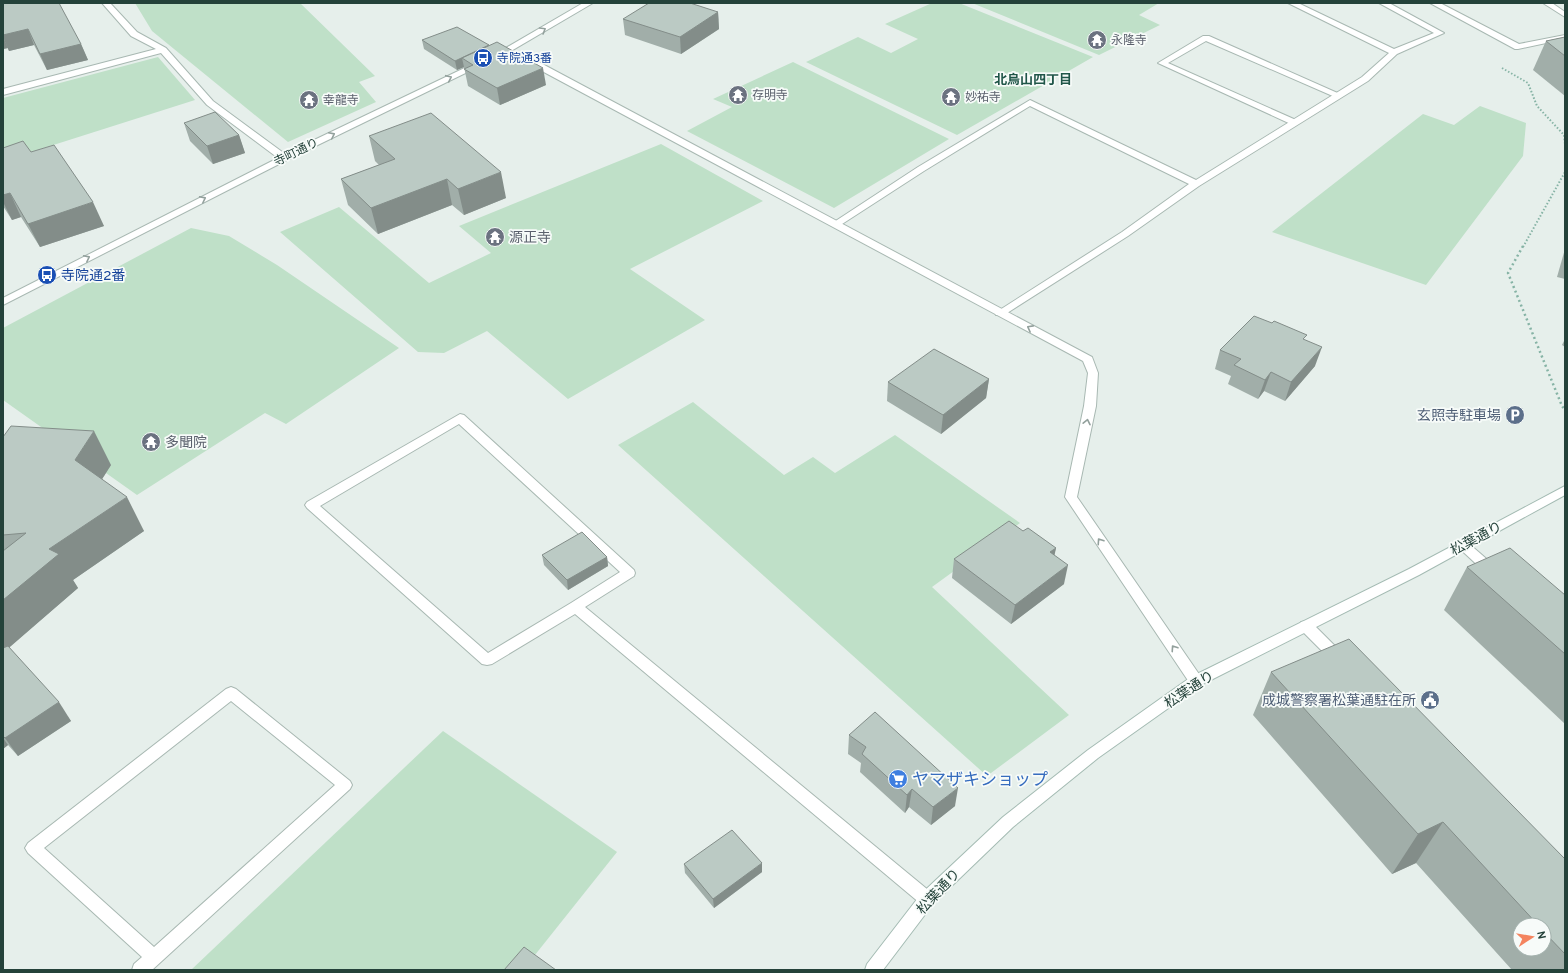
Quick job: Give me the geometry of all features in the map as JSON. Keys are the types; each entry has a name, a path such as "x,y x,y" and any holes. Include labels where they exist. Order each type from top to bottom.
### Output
{"street":[{"path":"106,3 134,34 163,50 210,103 284,158"},
{"name":"寺町通り","path":"3,302 284,158 516,54 589,3"},
{"path":"1292,3 1394,52"},
{"path":"1000,312 1125,234 1196,184 1293,122 1365,79 1394,52 1440,33 1383,3"},
{"path":"1434,3 1518,47 1565,37"},
{"path":"1547,3 1565,14"},
{"path":"1293,122 1162,63 1206,38 1338,95"},
{"path":"3,92 163,50"},
{"path":"516,54 1088,359 1094,373 1090,406 1071,497 1196,681"},
{"path":"836,224 920,169 1030,103 1196,184"},
{"path":"460,418 630,573 576,607 487,660 311,505 460,418"},
{"name":"松葉通り","path":"873,970 927,899 1008,822 1093,754 1158,710 1196,681 1463,545 1565,490"},
{"path":"1463,545 1503,582"},
{"path":"576,607 927,899"},
{"path":"1306,626 1350,671"},
{"path":"140,970 345,785 231,693 33,848 154,957"}],"path":[{"path":"1500,68 1528,83 1537,106 1564,135 1565,144"},
{"path":"1565,172 1508,273 1562,406 1565,410"}],"green space":[{"path":"135,3 300,3 375,76 359,82 376,102 288,142 152,31"},
{"name":"妙祐寺","path":"932,3 959,3 1093,57 957,135 806,62 858,37 891,53 918,39 885,24"},
{"name":"永隆寺","path":"972,3 1159,3 1139,15 1160,25 1099,55"},
{"path":"158,57 195,100 3,161 3,98"},
{"path":"793,62 949,139 834,208 687,131 732,107 713,99"},
{"path":"1480,106 1526,123 1523,156 1426,285 1272,232 1423,114 1454,125"},
{"path":"661,144 763,201 630,269 705,320 568,399 487,331 444,353 418,352 280,232 339,207 429,283 491,253 459,226"},
{"path":"191,228 229,236 277,265 399,348 286,424 265,413 137,495 3,400 3,328"},
{"path":"693,402 784,475 813,457 835,473 895,435 1020,523 932,587 1069,715 987,776 618,445"},
{"path":"443,731 617,852 523,970 191,970"}],"building":[{"path":"3,3 59,3 81,44 40,54 28,29 3,35"},
{"path":"649,3 690,3 718,12 680,37 623,19"},
{"path":"457,27 489,45 455,61 422,40"},
{"path":"1565,37 1565,56 1546,41"},
{"path":"497,42 543,68 497,88 464,69 473,65 462,58"},
{"path":"215,112 239,135 207,146 184,123"},
{"path":"431,113 501,172 458,189 447,179 371,208 341,179 395,159 369,136"},
{"path":"23,141 31,152 54,145 93,202 28,224 10,193 3,195 3,148"},
{"path":"1254,316 1272,323 1274,321 1307,335 1303,339 1322,347 1291,382 1271,372 1265,380 1234,365 1241,359 1220,350"},
{"path":"934,349 989,379 943,415 888,382"},
{"path":"11,426 94,431 75,460 127,497 49,549 59,554 3,600 3,551 26,533 3,535 3,437"},
{"path":"1009,521 1023,531 1028,528 1056,548 1050,552 1068,565 1015,605 954,559"},
{"path":"582,532 607,557 567,580 542,555"},
{"path":"1510,548 1565,595 1565,654 1467,567"},
{"path":"1349,639 1565,859 1565,954 1552,940 1552,917 1531,917 1443,822 1418,834 1271,672"},
{"path":"8,646 59,702 5,738 3,736 3,648"},
{"path":"875,712 958,788 933,807 912,789 907,795 862,754 866,747 849,735"},
{"path":"732,830 762,863 713,899 684,864"},
{"path":"524,947 556,970 504,970"}],"place":[{"name":"永隆寺","path":"1097,40"},
{"name":"寺院通3番","path":"483,58"},
{"name":"存明寺","path":"738,95"},
{"name":"妙祐寺","path":"951,97"},
{"name":"幸龍寺","path":"309,100"},
{"name":"源正寺","path":"495,237"},
{"name":"寺院通2番","path":"47,275"},
{"name":"玄照寺駐車場","path":"1515,415"},
{"name":"多聞院","path":"151,442"},
{"name":"成城警察署松葉通駐在所","path":"1430,700"},
{"name":"ヤマザキショップ","path":"898,779"}],"district":[{"name":"北烏山四丁目","path":"1033,79"}]}
